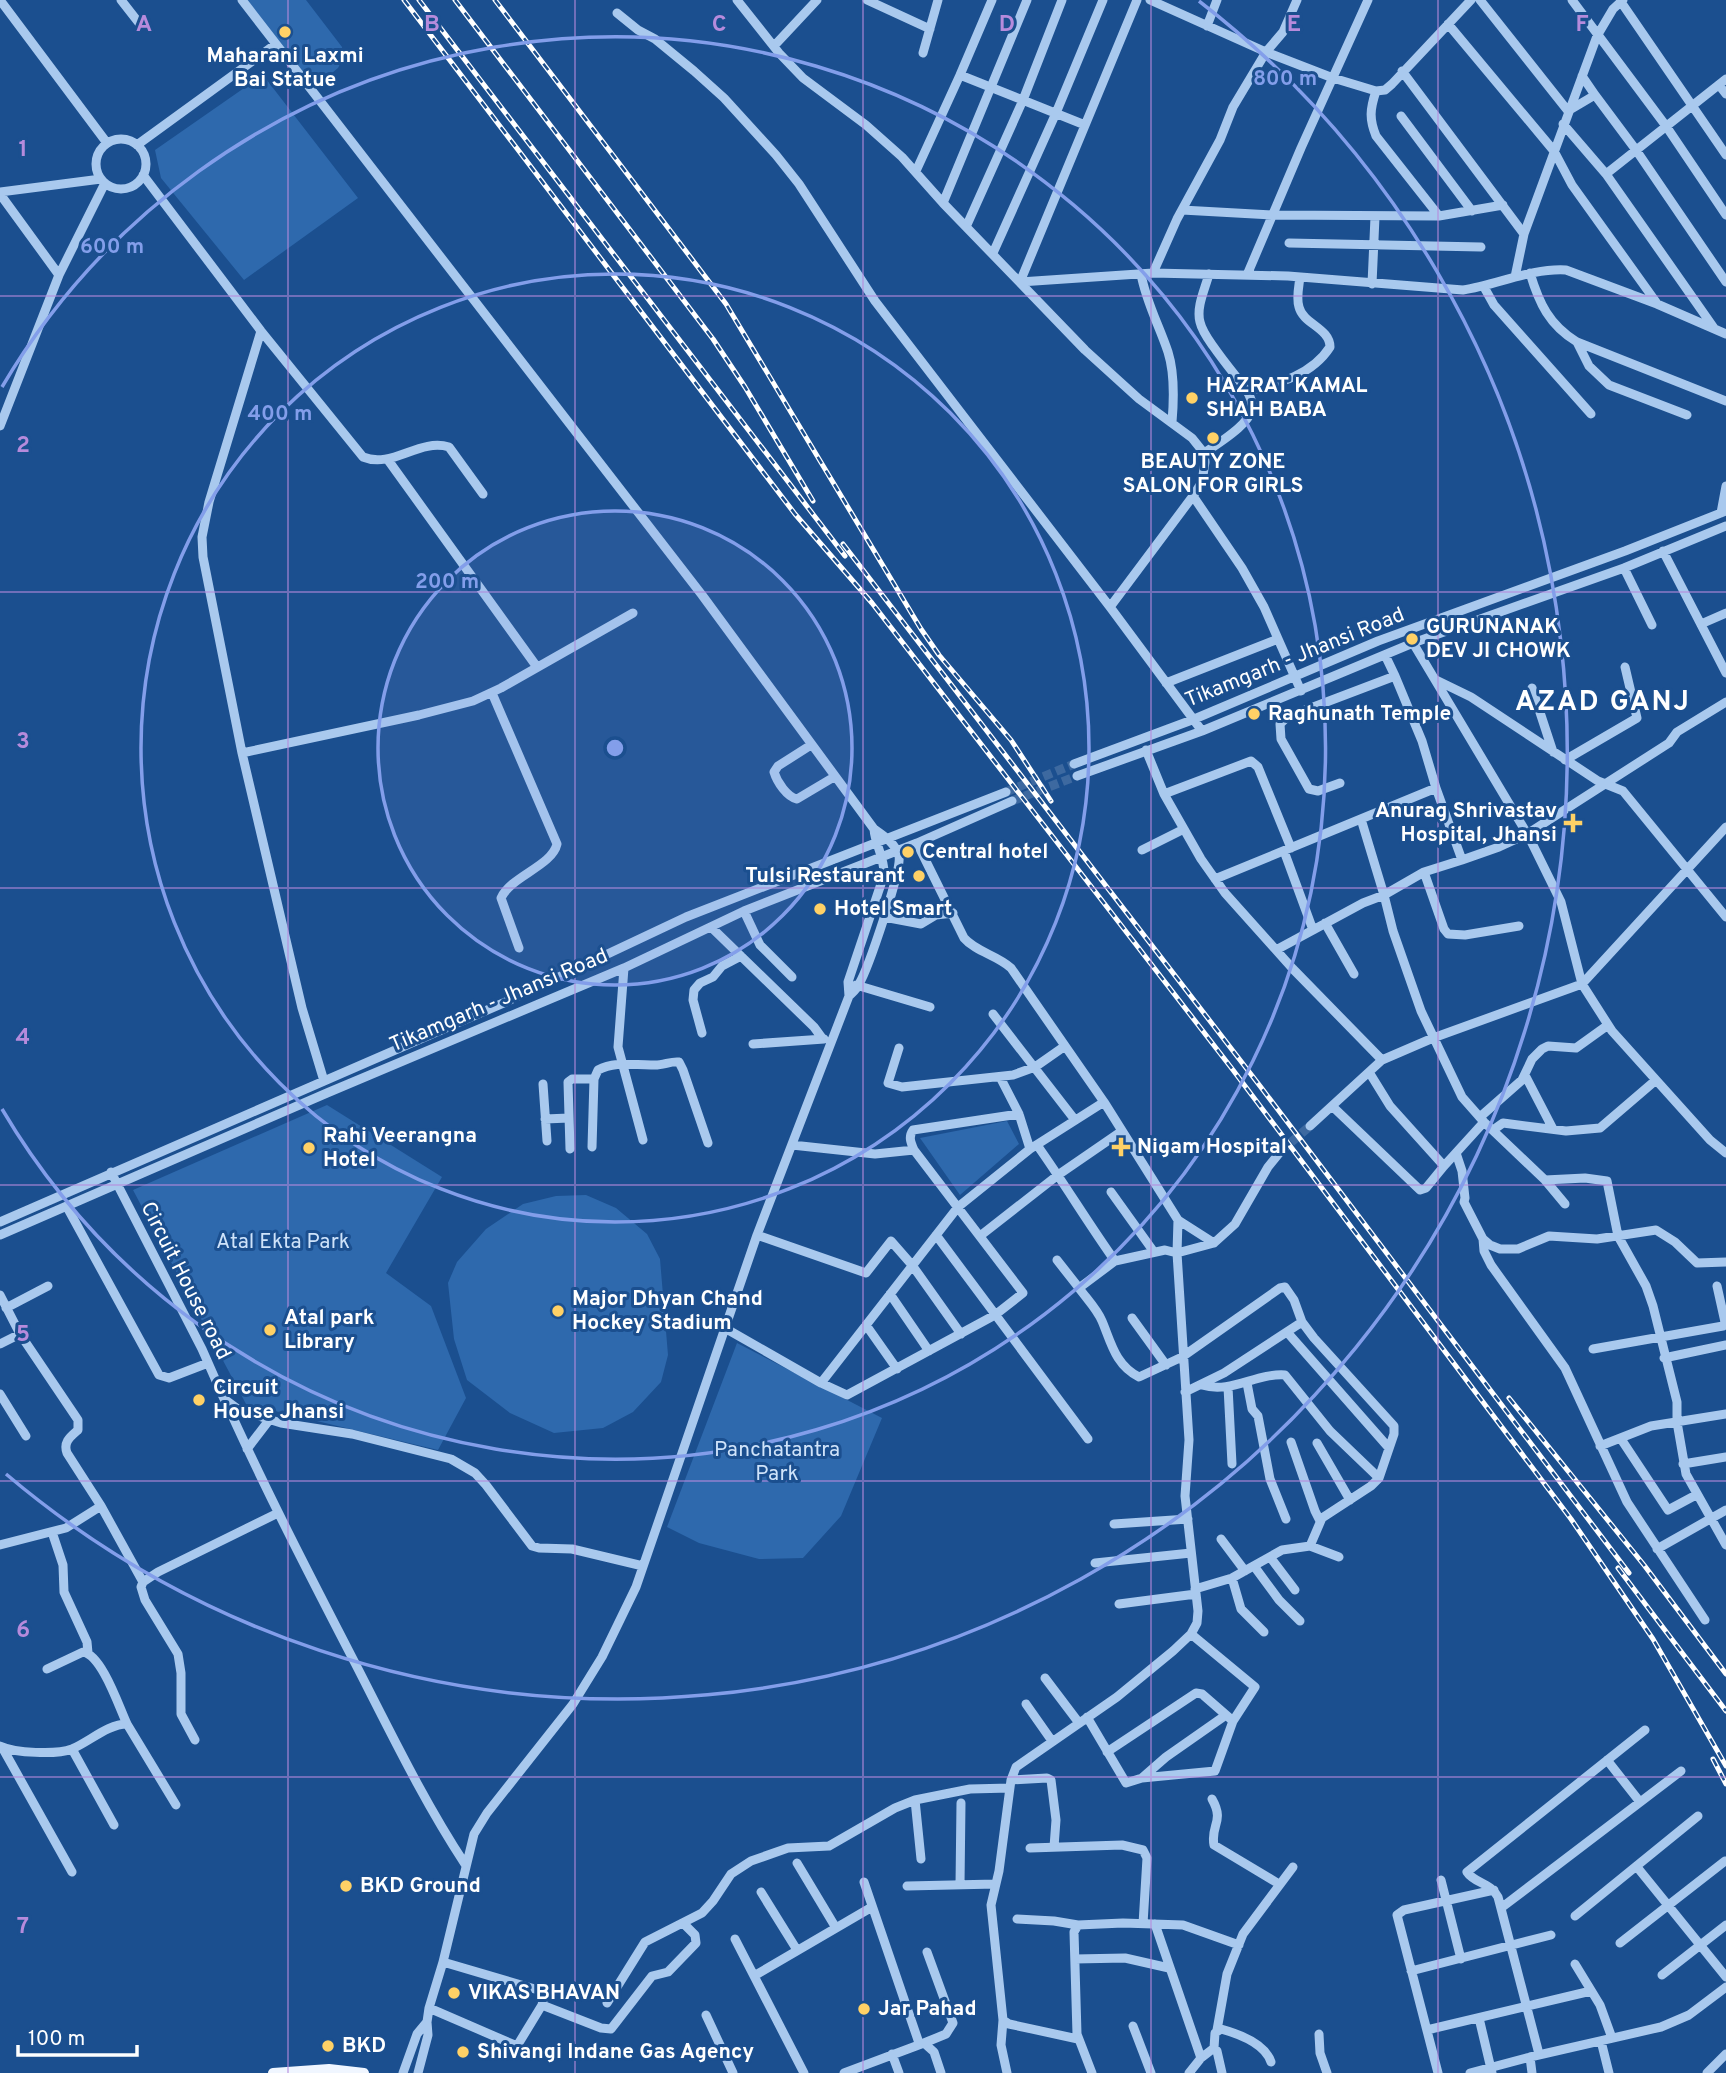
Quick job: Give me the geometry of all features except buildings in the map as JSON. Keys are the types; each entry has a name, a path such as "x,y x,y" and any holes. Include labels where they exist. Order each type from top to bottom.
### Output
{"main road":[{"path":"272,2073 329,2069 364,2073"}],"street":[{"path":"0,0 107,143"},
{"path":"121,0 139,23"},
{"path":"242,0 694,584 874,829 888,838 897,850 898,871 884,917 859,986 849,996"},
{"path":"737,0 803,78 866,125 916,171 966,227 1111,374 1139,399 1192,438 1204,453 1202,482 1110,607"},
{"path":"774,46 817,0"},
{"path":"867,0 887,4 930,29"},
{"path":"923,53 938,0"},
{"path":"916,171 992,0"},
{"path":"943,203 1027,0"},
{"path":"966,227 1023,100 1062,0"},
{"path":"993,253 1103,0"},
{"path":"1020,282 1136,0"},
{"path":"1150,0 1175,5 1207,26 1266,52 1333,78 1376,91 1385,90 1471,0"},
{"path":"1207,26 1217,0"},
{"path":"1153,273 1239,96 1266,52 1283,32 1297,0"},
{"path":"1247,275 1368,0"},
{"path":"1480,0 1567,111"},
{"path":"1572,0 1666,126 1726,215"},
{"path":"1515,277 1524,234 1567,111 1597,36 1607,18 1622,1 1726,155"},
{"path":"617,13 694,71 724,98 776,155 799,184 875,301 1202,731"},
{"path":"1448,24 1554,151 1572,184 1657,304"},
{"path":"137,145 275,44"},
{"path":"1402,71 1524,234"},
{"path":"960,75 1085,125"},
{"path":"1582,76 1726,282"},
{"path":"1606,174 1723,82 1726,94"},
{"path":"1376,91 1370,108 1370,122 1376,136 1439,216"},
{"path":"1567,111 1595,95"},
{"path":"1401,116 1472,211"},
{"path":"1563,124 1606,174 1714,329"},
{"path":"0,426 60,275 103,181 96,164 101,149 107,143 123,139 137,145 145,159 143,175 137,182 121,189 103,181 0,193 60,275"},
{"path":"143,175 261,331 363,457 373,462 388,460 426,447 449,447 484,494"},
{"path":"1182,210 1375,217 1439,216 1503,205"},
{"path":"1372,284 1375,217"},
{"path":"1289,243 1481,247"},
{"path":"1020,282 1153,273 1209,274 1300,277 1463,290 1484,287 1530,273 1551,269 1566,270 1657,304 1726,334"},
{"path":"1530,273 1545,314 1564,334 1577,342 1726,401"},
{"path":"1142,274 1151,312 1169,354 1174,396 1172,422"},
{"path":"1204,453 1233,434 1249,418 1253,404 1248,391 1211,344 1199,321 1209,274"},
{"path":"1248,391 1284,382 1300,374 1317,363 1330,347 1330,340 1303,316 1299,309 1300,277"},
{"path":"1484,287 1494,305 1591,414"},
{"path":"261,331 209,502 202,537 203,557 242,752 302,1008 324,1081"},
{"path":"1577,342 1589,366 1609,385 1687,415"},
{"path":"1149,412 1180,433"},
{"path":"388,460 537,667"},
{"path":"1723,512 1726,486"},
{"path":"1193,496 1242,568 1301,691"},
{"name":"Tikamgarh - Jhansi Road","path":"1074,764 1192,720 1390,636 1625,551 1723,512"},
{"path":"1077,776 1202,731 1413,643 1624,568 1726,526"},
{"path":"1662,551 1726,673"},
{"path":"1624,568 1652,625"},
{"path":"242,752 442,710 473,701 633,613"},
{"path":"1701,624 1726,613"},
{"path":"1166,683 1278,639"},
{"path":"1413,643 1527,834 1560,902 1582,984 1608,1025 1710,1140 1726,1153"},
{"path":"1385,655 1422,741 1462,860"},
{"path":"1565,760 1637,718 1625,667"},
{"path":"1340,783 1318,791 1309,789 1281,739 1280,724 1287,717 1395,676"},
{"path":"1434,679 1471,697 1565,760 1605,784 1623,791 1726,917"},
{"path":"1532,688 1554,753"},
{"path":"492,692 557,844 551,855 507,889 501,898 519,948"},
{"path":"1276,950 1424,872 1499,847 1527,834 1669,743 1678,732 1726,702"},
{"path":"811,745 778,766 775,776 790,796 797,799 834,777"},
{"path":"1146,750 1164,794 1215,879 1276,950 1382,1060"},
{"path":"1164,794 1251,761 1258,767 1288,849 1313,930"},
{"path":"1215,879 1436,788"},
{"name":"Tikamgarh - Jhansi Road","path":"0,1222 508,1001 686,917 1006,792"},
{"name":"Tikamgarh - Jhansi Road","path":"0,1235 624,968 744,911 917,843 1012,801"},
{"path":"1361,819 1404,965 1433,1038 1462,1097 1482,1120 1545,1180 1565,1204"},
{"path":"1310,1126 1382,1060 1433,1038 1582,984 1726,827"},
{"path":"418,2073 428,2035 429,2008 443,1962 469,1846 479,1824 591,1677 608,1646 643,1566 723,1327 849,996 848,982 883,883 885,867 875,843 874,829"},
{"path":"1142,850 1184,829"},
{"path":"917,843 966,941 998,957 1011,968 1104,1102 1178,1220 1214,1243"},
{"path":"1424,872 1448,934 1519,926"},
{"path":"744,911 760,945 792,977"},
{"path":"884,917 921,925 936,915 953,913"},
{"path":"1325,923 1354,974"},
{"path":"712,928 814,1027 822,1038"},
{"path":"702,1033 693,1000 694,990 700,983 716,974 722,966 741,956"},
{"path":"624,968 618,1035 621,1063 643,1140"},
{"path":"848,982 930,1007"},
{"path":"993,1014 1075,1120"},
{"path":"1332,1106 1420,1190 1426,1188 1482,1120 1525,1075 1532,1059 1542,1049 1548,1046 1576,1048 1608,1025"},
{"path":"753,1044 822,1038 832,1042"},
{"path":"899,1048 888,1083 908,1087 1000,1077 1035,1067 1065,1046"},
{"path":"389,1051 395,1065"},
{"path":"592,1147 594,1079 601,1068 621,1063 653,1065 678,1062 708,1143"},
{"path":"1369,1072 1390,1106 1444,1166"},
{"path":"1525,1075 1553,1129"},
{"path":"1000,1077 1033,1147 1058,1175 1115,1261"},
{"path":"570,1149 568,1082 572,1079 594,1079"},
{"path":"1493,1130 1503,1123 1566,1132 1600,1128 1656,1080"},
{"path":"543,1084 547,1141"},
{"path":"821,1383 958,1207 1033,1147 1104,1102"},
{"path":"723,1327 847,1395 995,1315 1023,1293 910,1142 911,1134 918,1128 1019,1115"},
{"path":"545,1119 569,1118"},
{"path":"980,1236 1058,1175 1122,1131"},
{"path":"792,1144 875,1154 914,1150"},
{"path":"1079,1288 1115,1261 1165,1250 1177,1253 1214,1243 1235,1224 1268,1167 1281,1151"},
{"path":"1456,1153 1462,1171 1464,1202 1483,1239 1490,1245 1511,1250 1549,1236 1597,1239 1656,1230 1675,1242 1697,1262 1726,1262"},
{"name":"Circuit House road","path":"111,1172 208,1363 278,1513 405,1760 465,1864"},
{"path":"1545,1180 1585,1178 1607,1181 1618,1236 1650,1294 1676,1402 1683,1464 1696,1495 1726,1545"},
{"path":"1111,1192 1154,1252"},
{"path":"66,1207 159,1375 169,1378 208,1363"},
{"path":"1007,2073 1001,2045 1003,2020 991,1905 1010,1784 1016,1766 1117,1697 1174,1651 1191,1634 1197,1623 1185,1496 1189,1440 1182,1357 1178,1220"},
{"path":"757,1235 866,1273 891,1241 912,1265 961,1334"},
{"path":"936,1236 1088,1439"},
{"path":"1483,1239 1484,1251 1491,1265 1565,1368 1627,1502 1705,1619"},
{"path":"1057,1260 1102,1321 1105,1335 1123,1365 1139,1377 1182,1357 1283,1287 1290,1293 1302,1322 1322,1349 1394,1426 1394,1434 1379,1478 1320,1521"},
{"path":"6,1308 48,1286"},
{"path":"1593,1349 1724,1325 1717,1286"},
{"path":"890,1294 929,1352"},
{"path":"0,1296 20,1334 78,1420 78,1430 65,1446 143,1582"},
{"path":"1132,1318 1166,1365"},
{"path":"1185,1392 1224,1373 1302,1322"},
{"path":"866,1325 897,1369"},
{"path":"1287,1332 1389,1448"},
{"path":"0,1344 20,1334"},
{"path":"1664,1358 1726,1345"},
{"path":"1202,1385 1217,1389 1285,1375 1330,1431 1379,1478"},
{"path":"1247,1382 1252,1409 1258,1416 1270,1479 1286,1519"},
{"path":"1228,1387 1232,1464"},
{"path":"0,1394 26,1436"},
{"path":"224,1399 239,1410 270,1419 352,1434 452,1459 475,1473 532,1546 580,1550 643,1566"},
{"path":"1600,1446 1651,1426 1726,1414"},
{"path":"247,1449 270,1419"},
{"path":"1621,1438 1668,1510 1696,1495"},
{"path":"1291,1443 1320,1521 1310,1546"},
{"path":"1317,1443 1350,1500"},
{"path":"1683,1464 1726,1457"},
{"path":"0,1545 72,1525 101,1507"},
{"path":"1657,1549 1726,1510"},
{"path":"195,1740 181,1714 178,1654 145,1600 141,1587 143,1582 158,1572 278,1513"},
{"path":"1114,1524 1188,1519"},
{"path":"52,1532 62,1565 64,1592 86,1642 88,1653 103,1671 127,1724 176,1805"},
{"path":"1222,1539 1300,1621"},
{"path":"1119,1604 1196,1591 1232,1578 1282,1550 1310,1546 1339,1557"},
{"path":"1095,1563 1191,1553"},
{"path":"1270,1557 1295,1590"},
{"path":"1232,1578 1241,1609 1264,1632"},
{"path":"1142,1778 1166,1757 1229,1718 1254,1692 1255,1685 1191,1634"},
{"path":"47,1670 83,1652 88,1653"},
{"path":"1045,1678 1083,1720 1107,1752 1125,1783 1142,1778 1215,1771 1229,1718"},
{"path":"1107,1752 1196,1693 1229,1718"},
{"path":"1026,1704 1052,1741"},
{"path":"1,1747 56,1752 72,1749 117,1725 127,1724"},
{"path":"1532,2073 1535,2056 1528,2007 1501,1908 1494,1890 1468,1875 1467,1871 1646,1730"},
{"path":"1,1747 72,1872"},
{"path":"72,1749 114,1825"},
{"path":"1606,1760 1640,1802"},
{"path":"1501,1908 1681,1772"},
{"path":"607,2003 645,1942 702,1913 731,1874 751,1861 788,1848 829,1846 895,1808 915,1800 1046,1778 1051,1780 1056,1812 1054,1847"},
{"path":"1212,1799 1219,1814 1214,1845 1279,1884"},
{"path":"915,1800 921,1859"},
{"path":"960,1885 961,1803"},
{"path":"1575,1916 1698,1816"},
{"path":"1030,1848 1122,1845 1143,1850 1147,1858 1143,1924"},
{"path":"1620,1943 1724,1861"},
{"path":"797,1863 836,1928"},
{"path":"1189,2073 1201,2058 1214,2048 1227,1974 1238,1945 1257,1914 1293,1867"},
{"path":"1637,1867 1726,1977"},
{"path":"1441,1880 1461,1959"},
{"path":"864,1882 921,2043 934,2052 941,2073"},
{"path":"907,1886 996,1884"},
{"path":"1438,2073 1396,1915 1494,1890"},
{"path":"761,1892 797,1950"},
{"path":"754,1976 872,1907"},
{"path":"1017,1919 1079,1925 1155,1924 1191,1927 1238,1945"},
{"path":"542,2005 601,2028 611,2029 652,1976 668,1972 696,1943 695,1935 683,1923"},
{"path":"1155,1924 1201,2058"},
{"path":"1079,1925 1074,1932 1078,2039 1092,2073"},
{"path":"1662,1975 1726,1925"},
{"path":"1411,1971 1551,1935"},
{"path":"735,1939 804,2073"},
{"path":"844,2073 860,2070 951,2030 953,2023 927,1952"},
{"path":"1075,1959 1125,1958 1169,1968"},
{"path":"429,2008 517,2046 542,2005 545,1993 443,1962"},
{"path":"1575,1964 1604,2014 1612,2038"},
{"path":"1470,2073 1492,2071 1535,2056 1675,2022 1689,2015 1726,1987"},
{"path":"1427,2030 1591,1991"},
{"path":"706,2015 733,2073"},
{"path":"1479,2018 1492,2071"},
{"path":"1003,2020 1009,2024 1078,2039"},
{"path":"403,2073 417,2034 427,2022"},
{"path":"1133,2026 1151,2073"},
{"path":"1217,2031 1228,2031 1261,2047 1268,2052 1271,2062"},
{"path":"1319,2034 1320,2053 1327,2073"},
{"path":"1601,2040 1609,2073"},
{"path":"1214,2048 1222,2073"},
{"path":"892,2054 898,2073"},
{"path":"1706,2073 1726,2054"}],"green space":[{"path":"247,0 306,0 342,47 343,58 338,68 320,83 308,81"},
{"path":"263,75 358,198 244,280 161,178 155,150"},
{"name":"Atal Ekta Park","path":"327,1105 442,1177 386,1273 431,1306 466,1398 438,1450 246,1404 133,1190"},
{"path":"1007,1121 1019,1144 960,1195 920,1138"},
{"name":"Major Dhyan Chand Hockey Stadium","path":"586,1195 616,1208 647,1234 660,1259 668,1355 661,1382 633,1412 603,1428 554,1433 510,1413 467,1380 454,1339 448,1283 457,1262 486,1229 523,1204 556,1196"},
{"name":"Panchatantra Park","path":"737,1343 882,1418 841,1516 803,1558 759,1559 699,1543 667,1527"}],"tunnel":[{"path":"1006,792 1074,764"},
{"path":"1012,801 1077,776"},
{"path":"1281,1151 1310,1126"}],"railway":[{"path":"404,0 795,514 872,603 1233,1070 1571,1519 1653,1639 1726,1766"},
{"path":"419,0 845,556"},
{"path":"455,0 713,339 813,501"},
{"path":"495,0 726,304 921,629 939,655 1011,740 1051,801"},
{"path":"843,544 1260,1086 1629,1573"},
{"path":"1509,1398 1644,1565 1726,1674"},
{"path":"1618,1568 1726,1711"},
{"path":"1713,1759 1726,1784"}],"place":[{"name":"Maharani Laxmi Bai Statue","path":"285,32"},
{"name":"HAZRAT KAMAL SHAH BABA","path":"1192,398"},
{"name":"BEAUTY ZONE SALON FOR GIRLS","path":"1213,438"},
{"name":"GURUNANAK DEV JI CHOWK","path":"1412,639"},
{"name":"Raghunath Temple","path":"1254,714"},
{"name":"Anurag Shrivastav Hospital, Jhansi","path":"1573,823"},
{"name":"Central hotel","path":"908,852"},
{"name":"Tulsi Restaurant","path":"919,876"},
{"name":"Hotel Smart","path":"820,909"},
{"name":"Nigam Hospital","path":"1121,1147"},
{"name":"Rahi Veerangna Hotel","path":"309,1148"},
{"name":"Major Dhyan Chand Hockey Stadium","path":"558,1311"},
{"name":"Atal park Library","path":"270,1330"},
{"name":"Circuit House Jhansi","path":"199,1400"},
{"name":"BKD Ground","path":"346,1886"},
{"name":"VIKAS BHAVAN","path":"454,1993"},
{"name":"Jar Pahad","path":"864,2009"},
{"name":"BKD","path":"328,2046"},
{"name":"Shivangi Indane Gas Agency","path":"463,2052"}],"district":[{"name":"AZAD GANJ","path":"1603,703"}]}
